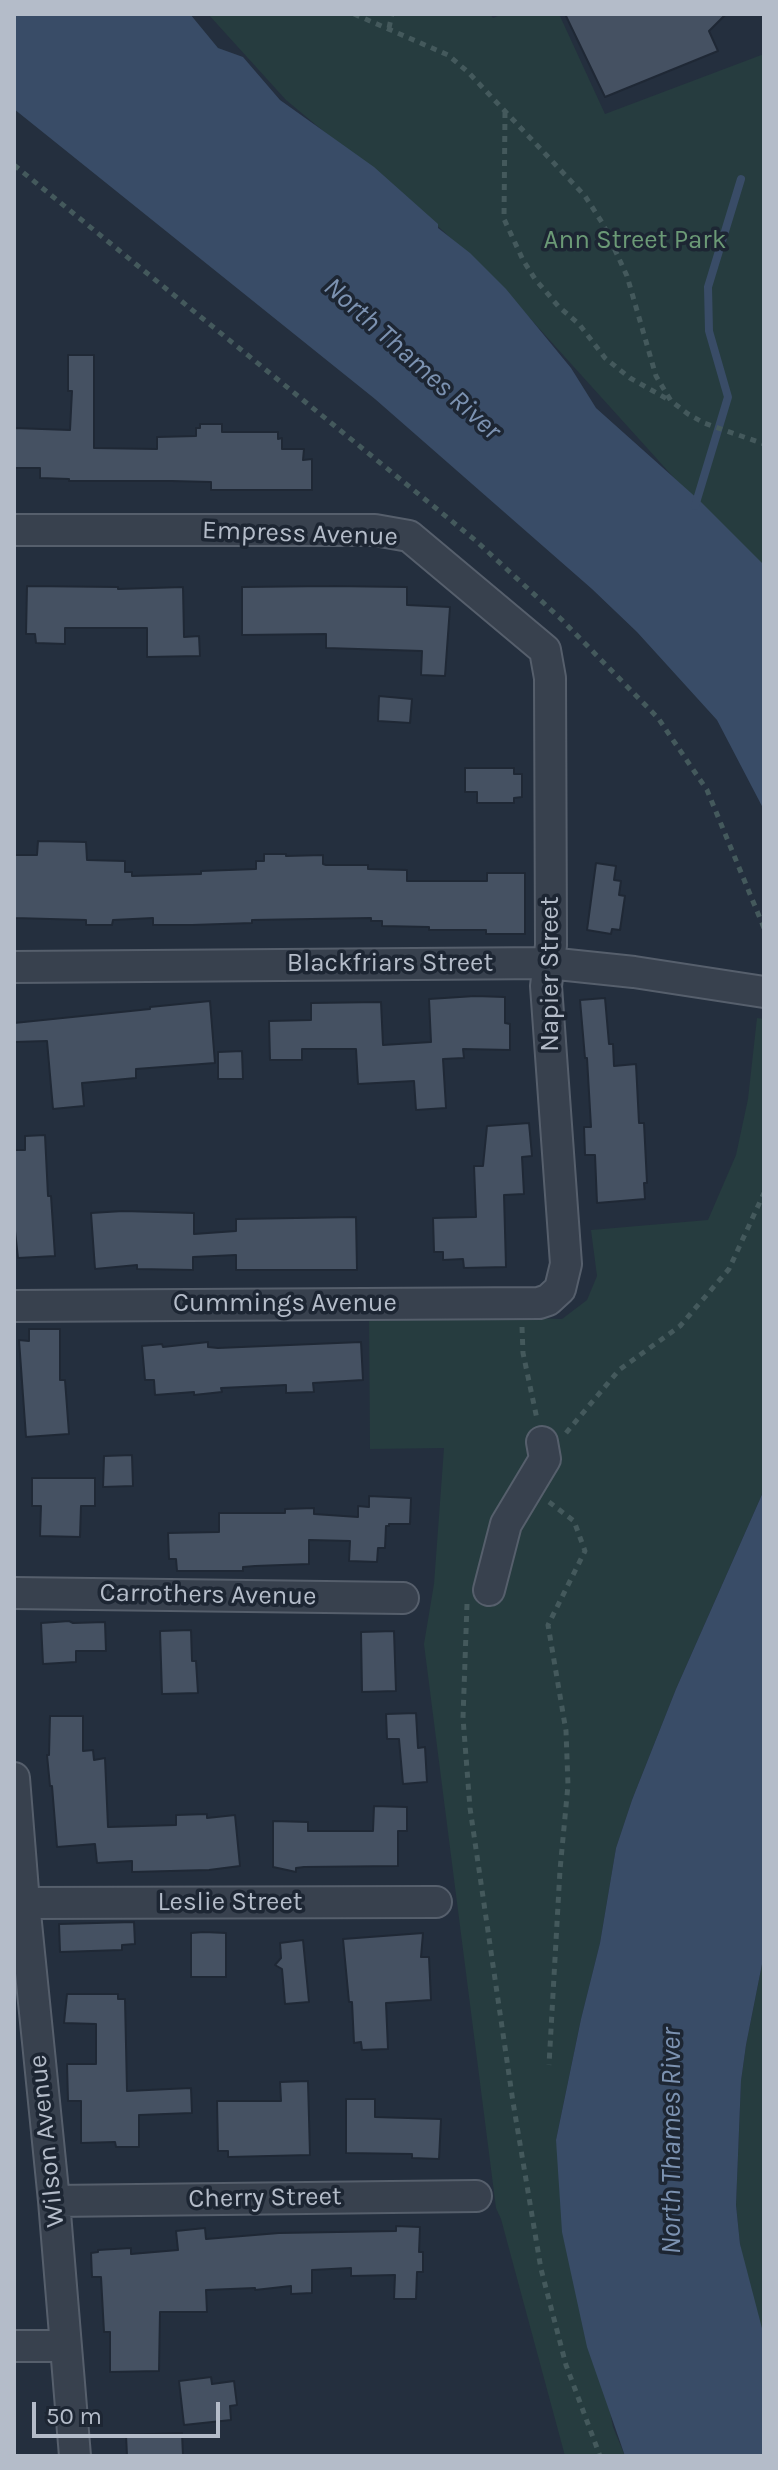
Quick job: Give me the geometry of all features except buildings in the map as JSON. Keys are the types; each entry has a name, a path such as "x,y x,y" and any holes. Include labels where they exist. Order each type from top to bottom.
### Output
{"street":[{"name":"Empress Avenue","path":"14,530 375,530 409,536 545,650"},
{"name":"Napier Street","path":"545,650 550,678 551,945 546,986 566,1264 564,1280 555,1295"},
{"name":"Blackfriars Street","path":"14,967 548,963 634,972 764,992"},
{"name":"Cummings Avenue","path":"14,1306 539,1303 555,1295"},
{"path":"478,1596 506,1524 545,1459 542,1442"},
{"name":"Carrothers Avenue","path":"14,1593 403,1598"},
{"name":"Wilson Avenue","path":"14,1778 75,2456"},
{"name":"Leslie Street","path":"24,1903 436,1902"},
{"name":"Cherry Street","path":"54,2201 476,2196"},
{"path":"14,2346 65,2346"}],"path":[{"path":"354,14 448,55 468,72 585,196 603,224 627,276 656,376 671,401"},
{"path":"389,28 392,14"},
{"path":"505,111 504,219 535,279 559,307 579,324 605,358 630,378 704,423 764,444"},
{"path":"522,1322 523,1353 542,1442 565,1434 619,1370 680,1326 729,1269 764,1193"},
{"path":"529,1487 574,1521 585,1551 548,1625 566,1731 568,1785 549,2065"},
{"path":"478,1596 463,1718 469,1793 513,2102 541,2269 566,2365 600,2456"}],"green space":[{"name":"Ann Street Park","path":"208,14 490,14 493,18 503,14 559,14 605,114 764,54 764,572 723,525 676,480 499,284 441,229 286,100"},
{"path":"757,1018 764,1019 764,1490 676,1689 616,1848 600,1943 556,2140 613,2427 625,2456 565,2456 496,2208 424,1644 434,1584 444,1448 370,1449 369,1314 562,1319 587,1300 597,1276 591,1230 708,1220 736,1155 748,1099"},
{"path":"764,1954 764,2392 736,2205 741,2081"}],"water":[{"name":"North Thames River","path":"14,14 190,14 218,48 243,57 280,100 374,167 506,289 571,368 596,408 700,501 764,565 764,810 717,720 637,632 592,589 375,399 14,109"},
{"name":"North Thames River","path":"764,1490 764,1954 741,2081 736,2205 740,2244 764,2336 764,2456 625,2456 587,2347 562,2232 556,2140 600,1943 616,1848 676,1689"}],"waterway":[{"path":"695,506 728,397 709,331 708,287 741,179"}]}
